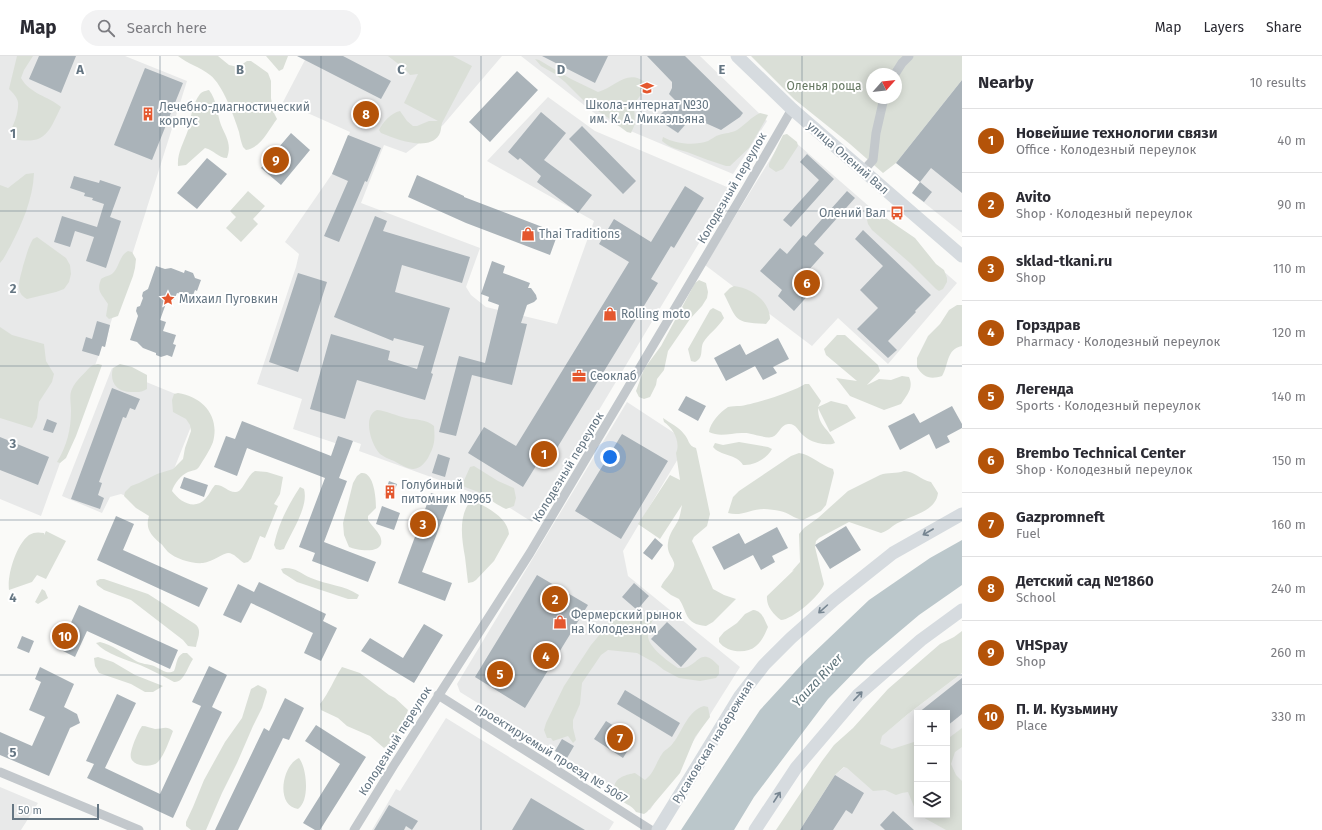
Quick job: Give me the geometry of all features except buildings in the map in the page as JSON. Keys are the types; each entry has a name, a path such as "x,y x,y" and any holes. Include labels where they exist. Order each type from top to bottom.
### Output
{"main road":[{"name":"улица Олений Вал","path":"737,56 792,109 962,256"},
{"name":"Русаковская набережная","path":"658,830 740,696 764,665 791,638 834,600 887,557 962,514"},
{"path":"755,830 796,768 858,695 921,640 962,610"}],"street":[{"path":"900,68 909,56"},
{"path":"863,171 873,160 876,133 883,104"},
{"name":"Колодезный переулок","path":"354,830 438,695 530,553 792,109"},
{"name":"проектируемый проезд № 5067","path":"438,695 651,830"},
{"path":"0,772 139,830"}],"shaded area":[{"path":"0,56 125,56 187,81 110,325 105,347 102,346 41,516 0,499"},
{"path":"307,56 502,56 443,125 406,153 384,145 361,203 480,248 466,287 471,295 486,307 557,324 594,221 487,161 548,97 595,131 727,187 729,193 532,522 510,508 453,485 359,451 361,444 352,441 350,448 293,429 302,399 257,384 299,254 285,242 332,174 350,132 283,102"},
{"name":"Школа-интернат №30 им. К. А. Микаэльяна","path":"521,56 700,56 767,121 733,174 602,119"},
{"path":"962,80 962,233 912,193 920,182 896,163"},
{"path":"786,134 957,283 888,364 838,318 812,346 705,265"},
{"path":"112,368 200,404 158,509 121,494 110,497 102,513 62,496"},
{"path":"627,402 688,442 623,551 628,576 740,667 650,810 460,692 457,684"},
{"path":"962,673 962,830 800,830 835,775 908,714"},
{"path":"446,718 614,822 609,830 372,830 396,789 400,791"},
{"path":"0,787 38,803 21,830 0,830"}],"green space":[{"path":"17,56 33,56 21,78 29,88 61,107 49,131 39,139 13,139 9,132 18,110 18,102 15,95 9,89"},
{"path":"178,56 218,56 229,65 238,67 247,61 251,61 268,73 271,81 273,111 277,119 264,138 256,146 246,150 243,147 239,132 224,93 215,80 206,72"},
{"path":"266,56 288,56 283,69 279,71"},
{"path":"388,56 453,56 472,66 442,123 440,134 434,140 427,143 412,143 387,136 379,130 388,118 400,111 407,121 413,126 429,121 438,121 404,103 418,74 410,75 405,69"},
{"name":"Оленья роща","path":"751,56 962,56 962,80 896,163 883,173 850,144 794,99"},
{"path":"535,59 598,92 622,80 634,77 647,84 646,88 634,104 635,124 631,133 627,132 586,103 565,82 541,66"},
{"path":"209,90 214,98 221,125 228,141 229,149 227,158 221,157 205,148 186,165 178,166 180,152 188,130 195,102 201,93"},
{"path":"760,113 768,115 749,148 730,166 726,166 674,148 662,141 663,137 685,144 703,143 718,135 737,130"},
{"path":"787,134 797,142 798,146 783,169 776,172 769,167 769,164 783,135"},
{"path":"34,173 32,192 23,220 3,260 0,263 0,185 8,188 26,174"},
{"path":"248,191 265,206 253,219 258,224 241,242 226,228 236,217 230,211"},
{"path":"873,212 877,212 915,238 936,264 944,270 947,282 943,289 939,291 936,289 910,263 872,230 867,220"},
{"path":"37,237 66,258 70,265 71,274 69,282 64,289 27,299 20,292 19,284 30,245 33,239"},
{"path":"128,251 132,252 136,259 133,276 118,316 109,319 106,316 108,304 99,290 101,279 113,273 121,258"},
{"path":"699,280 706,283 708,292 707,298 690,319 668,351 664,370 657,379 656,385 650,397 644,399 639,397 636,391 644,369 661,346 695,283"},
{"path":"734,286 747,289 763,301 769,312 770,319 766,324 742,321 738,319 724,294"},
{"path":"957,305 962,305 962,346 953,350 950,354 942,376 934,378 927,377 917,367 917,358 928,336 940,324 949,310"},
{"path":"713,308 721,312 724,318 703,343 700,358 695,362 691,361 688,349 710,310"},
{"path":"0,327 12,335 44,344 46,361 54,374 52,382 39,402 37,418 32,428 0,418"},
{"path":"837,335 845,335 878,365 880,371 867,385 879,379 891,380 902,376 909,377 911,385 901,404 884,410 850,396 836,378 857,381 826,355 824,349"},
{"path":"98,364 102,365 76,436 66,458 60,463 57,462 66,444 69,431 71,418 71,391 78,380 90,367"},
{"path":"120,364 132,367 147,375 147,389 141,392 126,392 118,388 113,382 112,373 113,368"},
{"path":"805,384 809,384 821,401 818,407 831,401 847,405 856,418 830,432 818,408 820,419 835,443 823,444 813,442 791,424 785,425 772,437 763,437 748,433 718,435 709,432 711,425 716,418 728,407 747,405 764,400 792,391"},
{"path":"178,393 195,399 208,409 212,416 215,433 212,445 199,467 196,470 183,475 174,486 172,491 179,499 188,504 197,504 206,498 215,485 236,492 241,489 255,471 267,472 283,477 280,494 274,504 278,506 265,538 260,536 251,559 248,562 244,563 230,553 223,554 203,563 189,562 175,557 168,552 148,528 149,516 136,508 124,496 125,492 131,486 157,474 173,469 183,459 191,431 190,425 186,419 173,412 172,400 174,394"},
{"path":"377,410 424,421 434,426 432,449 428,458 420,467 416,469 408,468 380,454 371,438 369,424 372,413"},
{"path":"663,418 680,429 686,436 691,446 696,448 710,514 707,526 694,537 692,541 713,589 736,599 713,622 706,626 699,625 690,620 679,599 661,587 674,566 674,561 668,550 668,543 679,519 682,505 660,539 638,524 670,475 680,480 676,453 678,444 677,440 673,432 664,422"},
{"path":"739,442 772,449 760,461 743,465 737,459 716,450 713,447 715,443 723,445"},
{"path":"799,453 804,454 833,469 834,473 826,505 821,511 803,520 783,512 768,509 759,509 737,514 728,513 733,497 739,491 791,456"},
{"path":"474,466 498,481 514,488 516,498 514,506 506,509 481,493 462,485 470,467"},
{"path":"904,471 911,472 931,482 938,493 933,504 923,512 897,523 881,533 849,522 819,538 816,541 815,547 824,584 822,589 799,612 786,619 781,620 778,618 769,606 767,596 794,570 792,571 800,562 799,534 804,528 818,518 848,491 880,475"},
{"path":"361,473 369,476 373,486 376,508 368,516 368,520 379,534 381,542 380,546 371,550 359,550 349,547 344,535 343,523 353,483 357,476"},
{"path":"300,487 304,489 305,496 302,511 284,549 276,549 274,545 281,522"},
{"path":"474,501 485,506 501,518 508,528 509,534 494,561 476,580 468,583 462,536 462,521 466,508 470,502"},
{"path":"46,531 66,541 46,579 37,575 32,582 9,590 9,576 13,561 20,546 29,535 38,532 44,533 44,535"},
{"path":"285,568 296,570 311,578 347,589 359,595 357,599 348,599 297,582 283,573 281,569"},
{"path":"100,579 148,594 195,624 199,629 196,647 188,646 183,640 131,600 104,590 97,585 96,581"},
{"path":"42,589 45,591 48,598 38,604 35,602"},
{"path":"753,610 761,614 768,627 760,642 752,649 747,651 731,650 722,645 719,642 719,638 724,632 737,623 745,614"},
{"path":"619,611 640,616 651,613 655,615 648,631 651,645 678,668 685,668 702,657 707,657 719,666 719,674 716,678 700,681 679,678 637,653 608,650 601,655 582,683 580,704 573,720 576,740 573,743 568,736 553,741 551,738 547,738 544,730 546,723 564,686 591,645 607,626 616,612"},
{"path":"962,631 962,673 882,736 880,744 892,749 914,742 914,807 908,792 896,795 885,790 873,791 844,767 835,775 800,830 776,830 834,745 853,728 888,689 940,644"},
{"path":"100,642 114,647 138,662 154,666 166,672 174,671 178,659 183,653 187,653 193,659 183,677 177,682 174,682 105,650 96,643"},
{"path":"98,657 113,662 135,675 163,686 153,692 145,692 131,684 99,673 95,666 94,658"},
{"path":"342,667 360,673 395,698 408,710 397,736 384,748 370,736 347,726 338,718 321,710 320,704"},
{"path":"258,685 266,689 267,692 262,708 237,763 206,830 191,830 186,826 186,822 204,780 225,742 242,718 251,689"},
{"path":"704,706 708,707 710,717 695,737 680,773 647,812 644,814 636,812 633,808 621,800 616,792 615,784 623,776 635,773 645,780 653,771 663,753 677,738 689,717 693,712"},
{"path":"142,726 155,729 167,728 173,731 167,747 158,762 148,766 139,765 131,758 136,737"},
{"path":"962,728 962,747 955,752 951,764 956,775 962,781 962,830 946,830 924,818 950,818 950,737"},
{"path":"299,758 304,769 306,792 302,805 298,809 291,806 286,801 284,785 288,768"}],"water":[{"name":"Yauza River","path":"962,540 962,585 919,615 867,659 828,699 754,797 734,830 681,830 760,710 805,661 869,600 930,558"}],"place":[{"name":"Школа-интернат №30 им. К. А. Микаэльяна","path":"647,88"},
{"name":"Лечебно-диагностический корпус","path":"148,114"},
{"name":"Детский сад №1860","path":"366,114"},
{"name":"VHSpay","path":"276,160"},
{"name":"Олений Вал","path":"897,213"},
{"name":"Thai Traditions","path":"528,234"},
{"name":"Brembo Technical Center","path":"807,283"},
{"name":"Михаил Пуговкин","path":"168,299"},
{"name":"Rolling moto","path":"610,314"},
{"name":"Сеоклаб","path":"579,376"},
{"name":"Новейшие технологии связи","path":"544,454"},
{"name":"Голубиный питомник №965","path":"390,492"},
{"name":"sklad-tkani.ru","path":"423,524"},
{"name":"Avito","path":"555,599"},
{"name":"Фермерский рынок на Колодезном","path":"560,622"},
{"name":"П. И. Кузьмину","path":"65,636"},
{"name":"Горздрав","path":"546,656"},
{"name":"Легенда","path":"500,674"},
{"name":"Gazpromneft","path":"620,738"}]}
